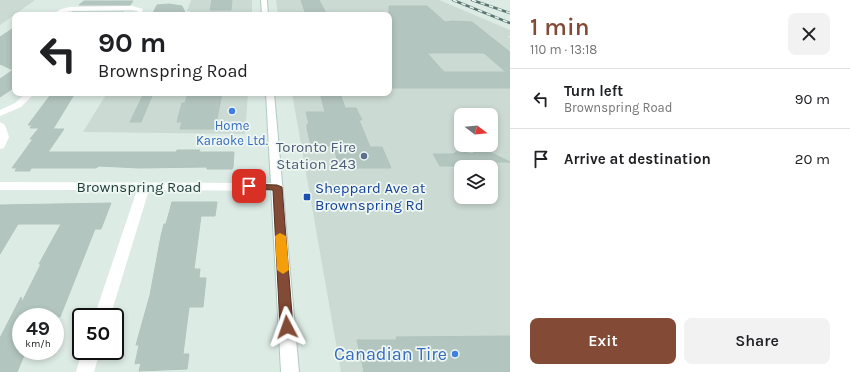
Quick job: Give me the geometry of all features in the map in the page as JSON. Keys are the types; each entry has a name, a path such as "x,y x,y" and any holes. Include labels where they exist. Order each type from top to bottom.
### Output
{"street":[{"path":"264,0 264,12"},
{"path":"60,12 70,9 132,8 141,10 140,12"},
{"path":"0,112 18,105 27,96"},
{"path":"270,96 290,372"},
{"path":"0,125 4,136 0,146"},
{"name":"Brownspring Road","path":"0,186 277,187"},
{"path":"105,308 144,187"},
{"path":"85,372 89,360"}],"shaded area":[{"path":"0,0 35,0 18,12 12,12 12,16 0,25"},
{"path":"191,0 252,0 252,12 187,11"},
{"path":"276,0 439,0 510,30 510,36 507,36 510,38 510,372 341,372 293,96 392,96 392,12 278,12"},
{"path":"105,96 248,96 245,134 83,132"}],"building":[{"path":"212,0 232,0 231,10 210,10"},
{"path":"301,0 319,0 325,12 305,12"},
{"path":"84,1 133,1 130,5 79,5"},
{"path":"169,4 182,6 185,12 154,12 157,5"},
{"path":"389,6 427,6 445,22 472,22 510,52 510,88 392,88 392,12 389,12","holes":["427,53 484,53 506,72 444,72"]},
{"path":"12,29 12,70 0,64 0,37"},
{"path":"12,71 12,89 0,97 0,79"},
{"path":"50,96 73,96 53,129 64,129 48,152 176,152 177,150 200,150 199,152 234,152 233,167 232,169 207,169 207,167 139,168 99,166 96,168 31,168 30,171 15,171 17,168 12,168 33,139 30,139 39,128 30,128 32,125 28,125"},
{"path":"143,96 152,96 141,122 130,122"},
{"path":"187,96 221,96 215,129 180,129 182,122 177,122 182,103 185,103"},
{"path":"321,96 341,96 345,108 356,108 362,120 359,120 370,147 382,147 391,168 342,168 341,164 338,164 334,146 311,146 307,128 307,124 309,124 306,112 325,112"},
{"path":"456,152 466,152 471,154 476,152 490,152 510,162 498,162 498,160 454,160 454,166 440,166 433,154 453,154"},
{"path":"172,202 217,202 215,216 201,216 194,269 200,269 199,278 206,278 203,307 189,307 183,354 189,354 187,369 139,371 141,363 135,364 139,345 136,345 150,295 164,224 166,224"},
{"path":"111,203 101,229 95,229 64,308 15,308 21,297 22,302 41,264 39,264 61,224 18,224 0,254 0,205"},
{"path":"12,315 12,360 22,360 17,372 0,372 0,338"},
{"name":"Canadian Tire","path":"510,336 510,372 364,372 357,340 397,340 396,337"}],"railway":[{"path":"453,0 510,23"},
{"path":"472,0 510,13"}],"slow traffic":[{"path":"280,236 283,270"}],"place":[{"name":"Home Karaoke Ltd.","path":"232,111"},
{"name":"Toronto Fire Station 243","path":"364,156"},
{"name":"Sheppard Ave at Brownspring Rd","path":"307,197"},
{"name":"Canadian Tire","path":"455,354"}],"route":[{"path":"249,186 277,187 287,327"}]}
